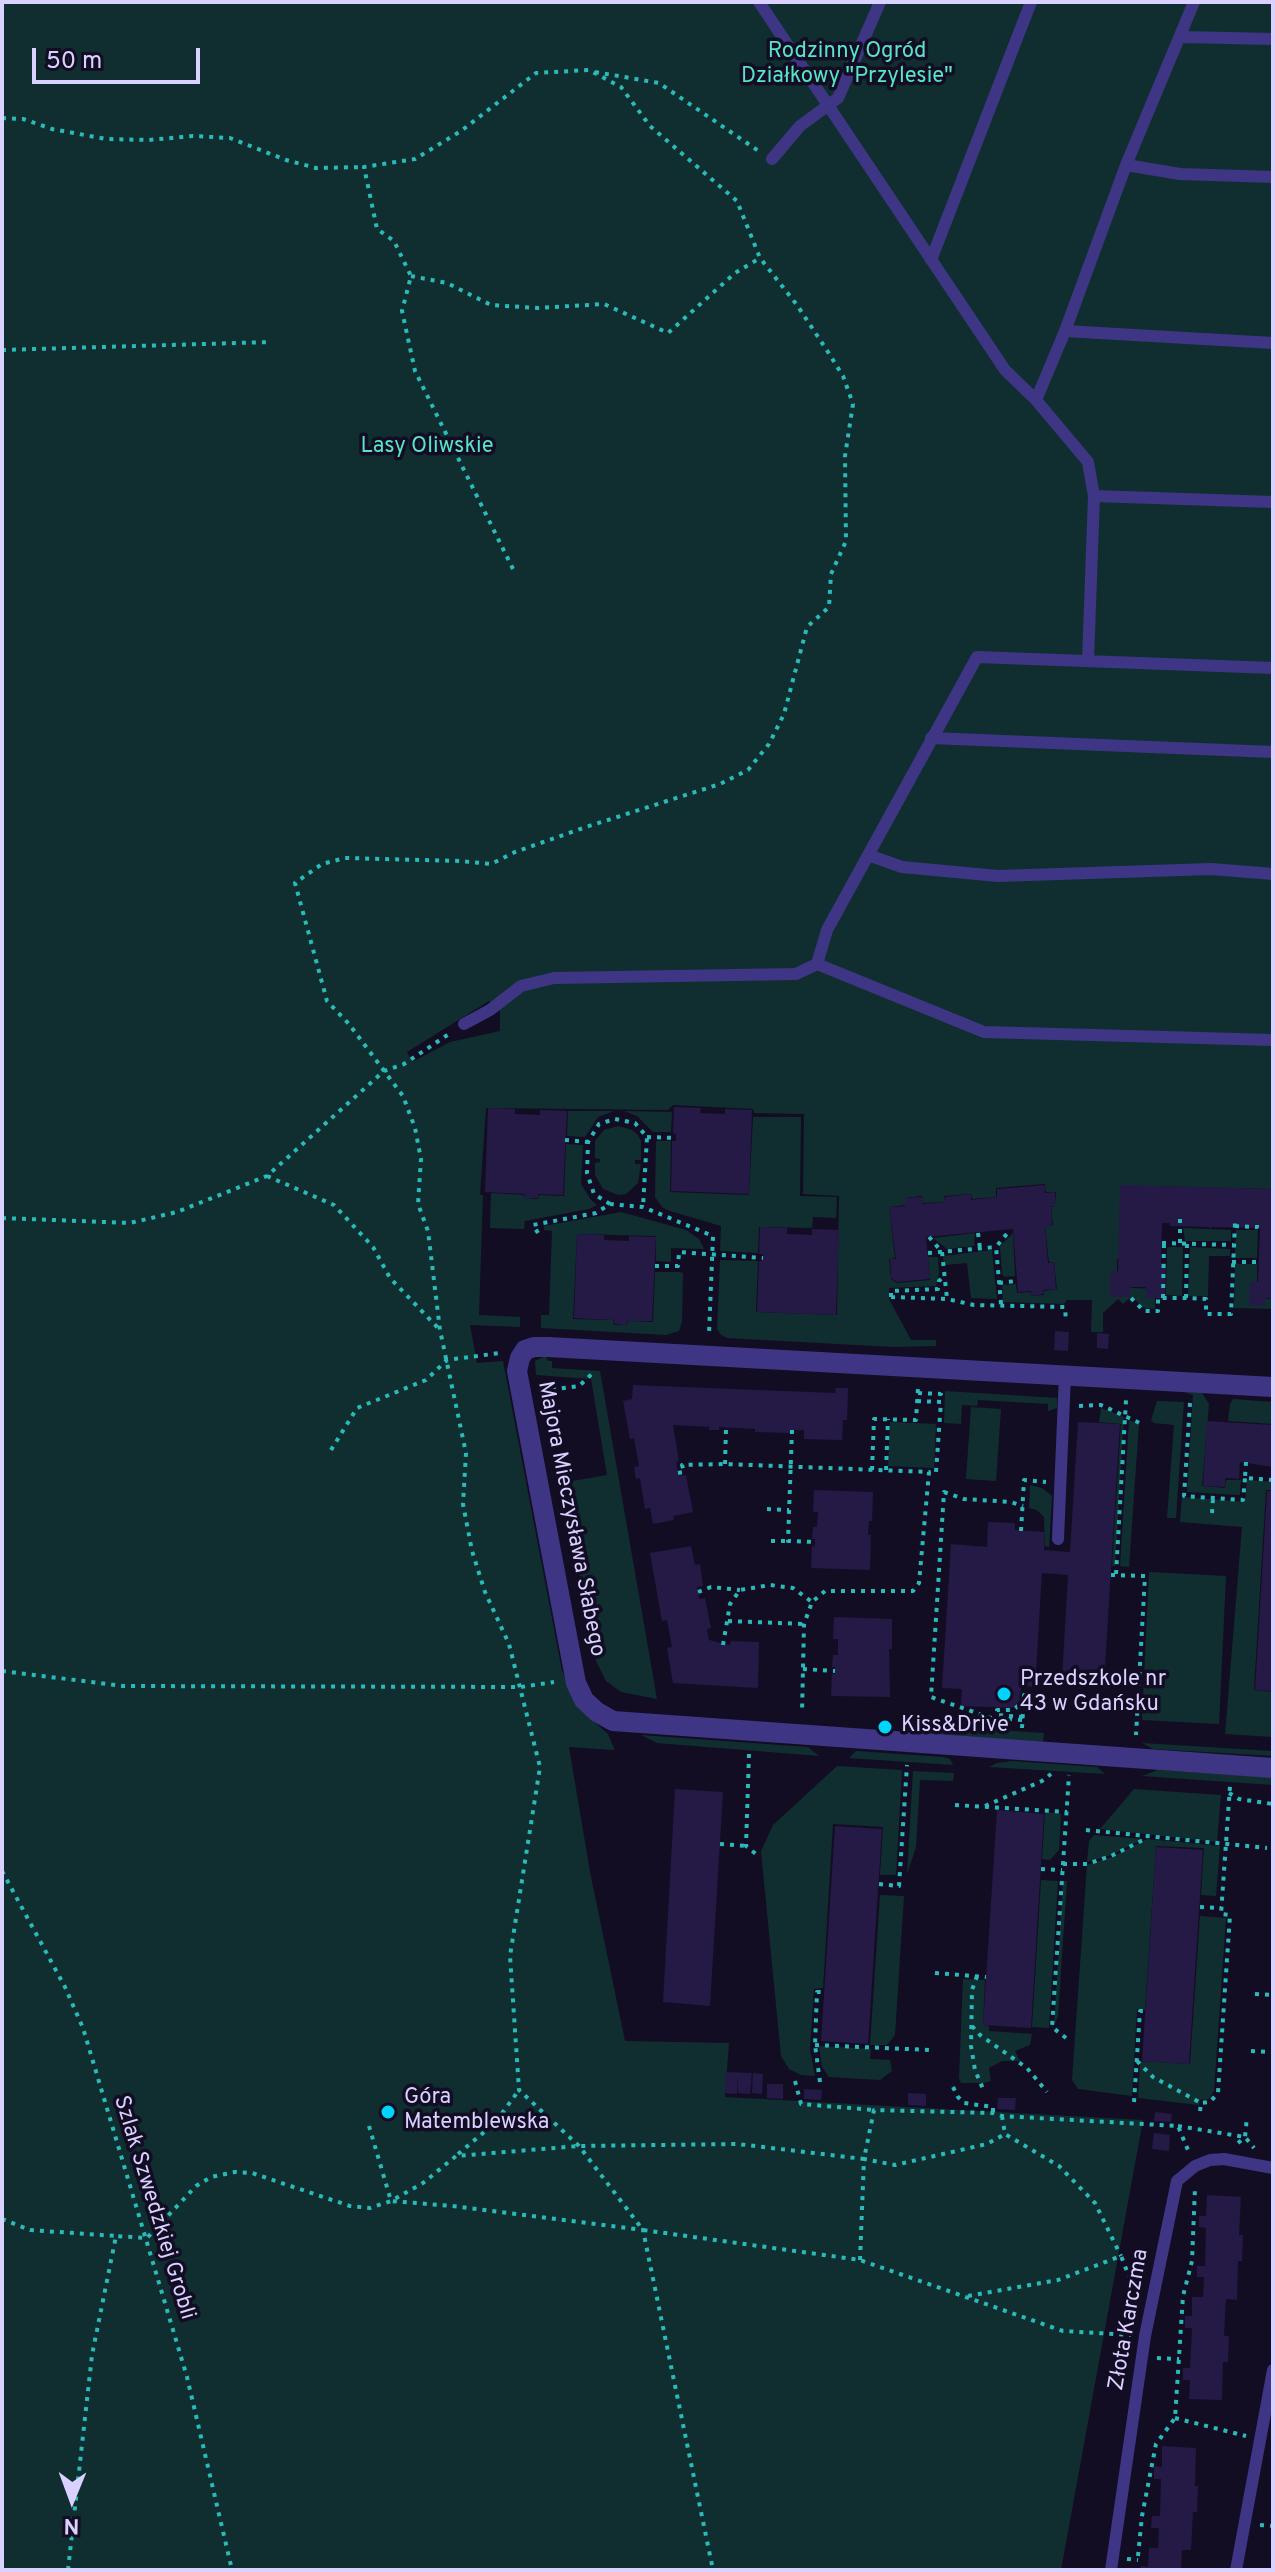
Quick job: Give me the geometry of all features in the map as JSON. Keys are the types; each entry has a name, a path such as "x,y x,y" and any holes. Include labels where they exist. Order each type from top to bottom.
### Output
{"street":[{"name":"Majora Mieczysława Słabego","path":"1273,1387 548,1347 530,1347 520,1358 517,1371 575,1678 584,1700 613,1721 1273,1768"}],"lane":[{"path":"759,2 1005,370 1036,400 1088,462 1094,496 1088,661"},
{"path":"772,159 800,126 838,98 880,2"},
{"path":"931,260 1031,2"},
{"path":"1036,400 1065,331 1126,165 1182,37 1194,2"},
{"path":"1182,37 1273,39"},
{"path":"1126,165 1180,174 1273,177"},
{"path":"1065,331 1273,343"},
{"path":"1094,496 1273,502"},
{"path":"817,964 827,930 977,657 1273,668"},
{"path":"931,738 1273,752"},
{"path":"868,855 902,867 998,876 1211,869 1273,874"},
{"path":"464,1024 490,1010 521,986 554,978 796,974 817,964 984,1032 1273,1040"},
{"path":"1058,1539 1065,1375"},
{"path":"1195,2166 1224,2159 1271,2167"},
{"name":"Złota Karczma","path":"1111,2570 1145,2336 1177,2181 1195,2166"},
{"path":"1236,2570 1273,2370"}],"path":[{"path":"2,2219 30,2230 147,2238 196,2186 224,2173 252,2173 350,2206 370,2208 391,2201 423,2183 495,2123 519,2090 510,1956 540,1767 509,1644 485,1592 472,1551 463,1504 466,1453 440,1330 428,1231 418,1204 421,1159 415,1128 403,1096 349,1024 327,1001 295,883 322,864 345,858 491,864 515,852 586,827 720,784 748,770 769,744 784,714 807,627 829,607 831,574 846,541 845,456 853,404 843,376 828,352 797,305 760,258 737,201 650,126 621,87 589,70"},
{"path":"2,118 23,119 52,129 106,139 230,138 316,168 364,167 415,159 461,131 536,73 589,70 659,83 772,159"},
{"path":"364,167 377,229 394,241 411,276 402,311 415,371 513,569"},
{"path":"411,276 447,283 491,305 538,308 604,304 668,333 735,273 760,258"},
{"path":"2,350 271,342"},
{"path":"2,1218 130,1223 177,1212 267,1176 384,1071 404,1064 464,1024"},
{"path":"643,1207 647,1137 635,1123 615,1119 599,1124 588,1142 587,1173 594,1194 610,1204 643,1207 713,1236 709,1341"},
{"path":"647,1137 676,1138"},
{"path":"565,1140 588,1142"},
{"path":"267,1176 334,1205 373,1247 390,1278 440,1330"},
{"path":"538,1233 533,1225 596,1213 610,1204"},
{"path":"1180,1214 1180,1243"},
{"path":"1131,1298 1144,1311 1158,1311 1158,1298 1206,1299 1206,1314 1231,1314 1235,1224 1257,1227 1257,1223"},
{"path":"1001,1304 996,1247 1010,1230"},
{"path":"978,1233 980,1248"},
{"path":"929,1237 942,1252 947,1299"},
{"path":"1163,1298 1163,1243 1233,1245"},
{"path":"1186,1298 1187,1243"},
{"path":"928,1253 996,1247"},
{"path":"655,1266 678,1266 679,1252 763,1258"},
{"path":"1232,1262 1258,1262"},
{"path":"1157,1267 1164,1267"},
{"path":"944,1276 939,1281 938,1289 891,1291 891,1297 947,1299 974,1305 1065,1307 1066,1322"},
{"path":"999,1283 1016,1281"},
{"path":"331,1450 357,1408 426,1380 447,1360 500,1353 520,1358"},
{"path":"541,1391 579,1386 600,1367"},
{"path":"872,1470 874,1419 916,1420 918,1393 941,1394 942,1388"},
{"path":"1126,1393 1127,1417 1114,1575 1145,1576 1136,1735"},
{"path":"1181,1397 1190,1398 1184,1496 1243,1500 1246,1462"},
{"path":"678,1473 684,1472 682,1465 725,1464 936,1472 941,1402 917,1401"},
{"path":"1094,1404 1144,1425"},
{"path":"886,1470 888,1419"},
{"path":"725,1464 726,1428"},
{"path":"788,1541 792,1430"},
{"path":"802,1713 804,1624 812,1602 825,1591 913,1591 919,1583 929,1472"},
{"path":"1245,1478 1273,1480"},
{"path":"1021,1531 1024,1480 1060,1483"},
{"path":"1022,1718 991,1718 931,1697 944,1492 964,1499 1011,1502 1023,1506"},
{"path":"1212,1513 1213,1498"},
{"path":"767,1509 789,1510"},
{"path":"771,1541 815,1542"},
{"path":"698,1592 711,1587 740,1590 770,1585 793,1588 812,1602"},
{"path":"723,1645 730,1604 740,1590"},
{"path":"728,1621 804,1624"},
{"path":"803,1669 835,1671"},
{"path":"2,1671 123,1686 521,1687 575,1678"},
{"path":"1022,1718 997,1715 997,1710 1013,1710 1024,1695 1046,1696"},
{"path":"1019,1704 1022,1728"},
{"path":"746,1846 749,1754"},
{"path":"879,1884 899,1886 907,1765"},
{"path":"982,1806 1042,1781 1051,1774"},
{"path":"1066,2038 1052,2027 1069,1775"},
{"path":"1137,2061 1153,2077 1201,2103 1210,2102 1218,2093 1230,1915 1221,1914 1230,1786"},
{"path":"1229,1793 1239,1799 1273,1804"},
{"path":"955,1805 1067,1812"},
{"path":"1086,1830 1267,1848"},
{"path":"1041,1869 1087,1864 1149,1837"},
{"path":"720,1844 746,1846 756,1854"},
{"name":"Szlak Szwedzkiej Grobli","path":"2,1871 65,1987 83,2028 187,2377 232,2570"},
{"path":"1200,1907 1222,1908"},
{"path":"935,1973 986,1977"},
{"path":"977,1976 972,1990 971,2046 975,2070 983,2089"},
{"path":"820,2082 815,2045 817,1992 824,1992"},
{"path":"1255,1994 1273,1995"},
{"path":"1134,2102 1140,2011 1145,2011"},
{"path":"971,2024 980,2035 1027,2068 1047,2092"},
{"path":"815,2045 930,2050"},
{"path":"1251,2051 1273,2052"},
{"path":"795,2081 801,2104 1178,2126 1245,2137 1271,2167"},
{"path":"953,2087 964,2103 993,2107 993,2113"},
{"path":"519,2090 579,2146 643,2230 713,2570"},
{"path":"1200,2111 1201,2103"},
{"path":"860,2260 864,2159 874,2110"},
{"path":"1002,2116 1005,2134 1059,2166 1095,2203 1137,2295 1153,2298"},
{"path":"1245,2137 1247,2117"},
{"path":"369,2126 391,2201"},
{"path":"1178,2126 1195,2166"},
{"path":"456,2156 579,2146 738,2144 895,2165 987,2144 1005,2134"},
{"path":"1136,2558 1150,2459 1156,2444 1175,2418 1183,2296 1192,2261 1198,2185"},
{"path":"391,2201 643,2230 860,2260 1063,2331 1145,2336"},
{"path":"68,2570 92,2355 116,2236"},
{"path":"965,2297 1058,2280 1121,2256"},
{"path":"1156,2358 1179,2359"},
{"path":"1175,2418 1241,2435"},
{"path":"1266,2526 1273,2526"}],"green space":[{"name":"Lasy Oliwskie","path":"2,2 1273,2 1273,1189 1145,1186 1125,1259 1117,1259 1117,1287 1155,1289 1155,1309 1143,1308 1132,1296 1123,1304 1118,1299 1103,1313 1103,1332 1091,1332 1092,1300 1067,1300 1064,1304 1003,1302 1002,1285 1016,1284 1017,1293 1030,1292 1031,1296 1044,1295 1044,1291 1057,1289 1054,1262 1049,1262 1045,1226 1053,1225 1051,1207 1055,1206 1056,1192 1046,1192 1045,1184 996,1188 996,1197 972,1199 971,1194 944,1196 945,1202 923,1203 922,1196 905,1198 905,1205 889,1207 895,1258 889,1259 891,1279 897,1283 930,1280 928,1257 938,1257 936,1286 889,1288 889,1299 911,1340 936,1340 936,1346 893,1347 727,1338 717,1329 720,1260 758,1261 756,1312 837,1315 839,1196 803,1194 804,1114 754,1113 753,1109 673,1105 668,1110 486,1108 480,1195 483,1195 479,1315 520,1317 520,1327 470,1325 477,1363 503,1361 562,1671 581,1710 608,1734 614,1748 569,1747 590,1872 625,2041 729,2043 725,2097 1143,2120 1061,2570 2,2570","holes":["489,1001 500,1011 500,1031 450,1042 412,1062 407,1052"]},
{"path":"568,1111 612,1112 598,1117 585,1137 567,1136"},
{"path":"624,1111 672,1112 671,1132 653,1132 637,1116"},
{"path":"753,1117 801,1117 800,1196 837,1197 836,1218 813,1217 812,1228 759,1227 758,1253 720,1251 721,1226 663,1208 655,1197 656,1141 671,1141 670,1192 749,1195"},
{"path":"618,1126 638,1135 641,1160 635,1160 635,1164 641,1164 638,1183 626,1194 618,1195 603,1189 595,1175 595,1163 600,1159 595,1158 595,1141 604,1130"},
{"path":"566,1144 583,1145 581,1184 597,1205 525,1221 524,1229 490,1228 491,1193 538,1199 539,1195 564,1196"},
{"path":"621,1212 686,1230 699,1239 704,1249 671,1248 671,1262 656,1261 656,1236 577,1234 573,1319 613,1320 614,1325 627,1325 628,1321 653,1322 655,1272 680,1272 683,1273 679,1331 666,1335 541,1328 541,1315 549,1315 552,1231 544,1230 544,1226"},
{"path":"1183,1228 1231,1230 1231,1241 1185,1241"},
{"path":"1236,1230 1258,1230 1257,1258 1235,1258"},
{"path":"975,1233 974,1246 947,1249 933,1238"},
{"path":"1013,1233 1015,1276 1005,1277 1002,1274 1000,1246"},
{"path":"1169,1247 1183,1247 1182,1296 1166,1295"},
{"path":"1190,1247 1230,1249 1230,1256 1209,1256 1208,1296 1188,1296"},
{"path":"992,1250 997,1299 971,1298 967,1263 944,1265 943,1256"},
{"path":"1235,1264 1257,1264 1257,1298 1273,1299 1273,1309 1234,1308"},
{"path":"546,1356 548,1361 552,1361 552,1368 600,1371 657,1699 621,1692 606,1681 596,1661 561,1483 607,1475 591,1379 536,1375 535,1361"},
{"path":"945,1391 1057,1398 1057,1408 1048,1411 1048,1404 978,1400 977,1406 962,1405 961,1424 944,1423"},
{"path":"1184,1392 1202,1393 1209,1404 1202,1486 1225,1488 1226,1480 1241,1480 1240,1495 1187,1492 1193,1395"},
{"path":"1233,1399 1273,1402 1273,1424 1228,1421"},
{"path":"1157,1401 1184,1402 1176,1518 1167,1518 1174,1425 1151,1420"},
{"path":"971,1407 1001,1409 996,1481 966,1479"},
{"path":"1101,1408 1124,1417 1115,1566 1112,1566 1121,1424 1099,1422"},
{"path":"1129,1420 1139,1424 1129,1567 1120,1566"},
{"path":"890,1422 936,1424 934,1468 888,1466"},
{"path":"1247,1480 1273,1482 1273,1490 1266,1490 1254,1690 1273,1692 1273,1737 1225,1734 1242,1527 1180,1522 1182,1497 1245,1502"},
{"path":"1030,1485 1042,1488 1052,1496 1049,1547 1045,1546 1044,1517 1037,1510 1029,1508"},
{"path":"1149,1572 1226,1576 1219,1724 1142,1720"},
{"path":"922,1725 1044,1733 1043,1742 931,1735"},
{"path":"641,1735 808,1747 819,1756 657,1743"},
{"path":"1142,1743 1273,1751 1273,1756 1153,1749"},
{"path":"856,1751 943,1757 950,1759 953,1765 849,1758"},
{"path":"1012,1761 1097,1767 1105,1774 989,1767"},
{"path":"837,1766 902,1770 896,1875 880,1875 883,1827 833,1824 823,1988 814,1989 810,2049 815,2076 801,2075 789,2069 781,2056 761,1851 773,1825"},
{"path":"1158,1770 1269,1777 1273,1779 1273,1785 1142,1776"},
{"path":"913,1771 954,1773 953,1781 920,1780 916,1847 907,1874"},
{"path":"1134,1789 1221,1795 1217,1842 1100,1829"},
{"path":"1045,1812 1061,1814 1059,1850 1050,1860 1042,1859"},
{"path":"1094,1835 1144,1839 1111,1855 1087,1862 1089,1841"},
{"path":"1147,1839 1220,1846 1216,1896 1201,1895 1204,1848 1156,1846 1145,2010 1137,2009 1132,2096 1078,2089 1072,2080 1087,1865 1112,1857"},
{"path":"1041,1880 1058,1881 1049,2028 1032,2027"},
{"path":"1063,1881 1067,1881 1058,2016 1054,2026"},
{"path":"880,1895 904,1896 895,2035 887,2045 870,2045"},
{"path":"1200,1916 1226,1918 1214,2091 1209,2099 1200,2100 1199,2105 1138,2098 1140,2061 1190,2064"},
{"path":"963,1979 985,1980 983,2025 989,2026 989,2031 1032,2034 1030,2045 1015,2051 1020,2061 1002,2061 989,2068 991,2081 984,2083 961,2083 959,2078"},
{"path":"819,2046 871,2049 870,2059 890,2060 892,2071 880,2080 829,2077 822,2067"}],"building":[{"path":"674,1107 701,1108 700,1113 725,1114 725,1109 752,1110 749,1194 671,1191 672,1141 676,1141 676,1134 673,1133"},
{"path":"488,1108 515,1109 515,1114 540,1115 540,1110 567,1111 563,1195 538,1194 538,1198 524,1198 525,1194 485,1192"},
{"path":"1045,1185 1045,1193 1055,1192 1055,1206 1051,1206 1052,1225 1045,1226 1048,1263 1054,1262 1056,1289 1043,1290 1044,1294 1031,1296 1031,1291 1018,1292 1013,1229 926,1237 930,1279 897,1282 891,1278 890,1259 896,1259 889,1207 905,1206 905,1198 922,1197 923,1204 945,1202 945,1197 971,1194 971,1200 997,1197 997,1189"},
{"path":"1120,1185 1273,1189 1273,1298 1265,1298 1265,1306 1249,1305 1250,1282 1258,1282 1260,1228 1209,1229 1170,1226 1170,1223 1162,1223 1161,1263 1166,1263 1165,1298 1146,1298 1146,1287 1130,1287 1130,1297 1110,1297 1111,1271 1118,1271"},
{"path":"760,1227 787,1228 787,1234 812,1235 812,1229 839,1230 836,1315 757,1312 759,1261 763,1258 763,1254 759,1254"},
{"path":"577,1234 604,1235 604,1240 629,1241 629,1236 656,1237 652,1321 627,1321 627,1325 614,1324 614,1320 574,1318"},
{"path":"1055,1331 1069,1332 1068,1351 1054,1350"},
{"path":"1097,1333 1109,1334 1108,1349 1097,1348"},
{"path":"633,1385 835,1393 836,1388 848,1388 847,1420 843,1420 842,1440 804,1439 804,1430 790,1430 790,1433 755,1432 755,1429 719,1427 719,1430 709,1430 709,1427 673,1425 679,1476 686,1475 693,1512 653,1524 650,1508 645,1509 640,1478 636,1479 634,1467 639,1466 623,1401 632,1399"},
{"path":"1207,1421 1273,1425 1273,1467 1240,1462 1239,1479 1225,1478 1225,1487 1203,1486"},
{"path":"1078,1422 1120,1424 1104,1683 1062,1680 1068,1575 1042,1573 1035,1687 1022,1686 1021,1700 1012,1708 961,1706 962,1689 942,1688 951,1544 987,1547 988,1522 1015,1523 1015,1530 1045,1532 1044,1550 1070,1552"},
{"path":"814,1490 873,1492 868,1535 871,1535 870,1570 811,1568 812,1546 815,1547 813,1527 817,1527 818,1512 813,1512"},
{"path":"1267,1491 1273,1491 1273,1691 1255,1690"},
{"path":"691,1546 695,1565 700,1564 703,1586 697,1587 699,1599 705,1598 711,1628 707,1629 709,1640 730,1645 731,1641 759,1642 758,1688 673,1683 667,1648 672,1647 667,1620 662,1621 650,1553"},
{"path":"834,1617 892,1619 890,1697 831,1696 832,1674 835,1674 833,1655 838,1655 838,1639 833,1639"},
{"path":"675,1789 723,1792 710,2006 663,2002"},
{"path":"997,1810 1044,1814 1031,2028 983,2025"},
{"path":"835,1826 882,1829 868,2044 821,2041"},
{"path":"1156,1847 1203,1850 1189,2064 1142,2061"},
{"path":"726,2072 752,2073 750,2094 738,2093 738,2077 737,2094 725,2093"},
{"path":"753,2073 763,2074 762,2094 752,2093"},
{"path":"767,2084 783,2084 783,2099 767,2098"},
{"path":"804,2089 822,2090 821,2100 804,2099"},
{"path":"908,2093 926,2094 926,2106 908,2105"},
{"path":"998,2098 1016,2098 1015,2110 997,2109"},
{"path":"1155,2112 1172,2114 1171,2122 1154,2121"},
{"path":"1154,2133 1170,2135 1169,2151 1152,2149"},
{"path":"1207,2195 1241,2197 1239,2235 1243,2235 1242,2261 1238,2261 1237,2300 1226,2299 1224,2336 1229,2336 1228,2362 1223,2362 1222,2400 1189,2399 1190,2380 1183,2380 1183,2368 1190,2368 1192,2328 1185,2328 1185,2316 1192,2316 1192,2297 1203,2297 1204,2277 1197,2277 1197,2266 1205,2266 1206,2228 1199,2227 1199,2216 1206,2216"},
{"path":"1162,2446 1196,2448 1197,2512 1193,2512 1191,2550 1182,2550 1181,2570 1141,2570 1141,2566 1148,2567 1149,2548 1158,2548 1159,2528 1151,2528 1152,2516 1160,2516 1161,2479 1154,2479 1154,2466 1162,2467"}],"place":[{"name":"Przedszkole nr 43 w Gdańsku","path":"1004,1694"},
{"name":"Kiss&Drive","path":"885,1727"},
{"name":"Góra Matemblewska","path":"388,2112"}],"park label":[{"name":"Rodzinny Ogród Działkowy \"Przylesie\"","path":"847,66"}]}
